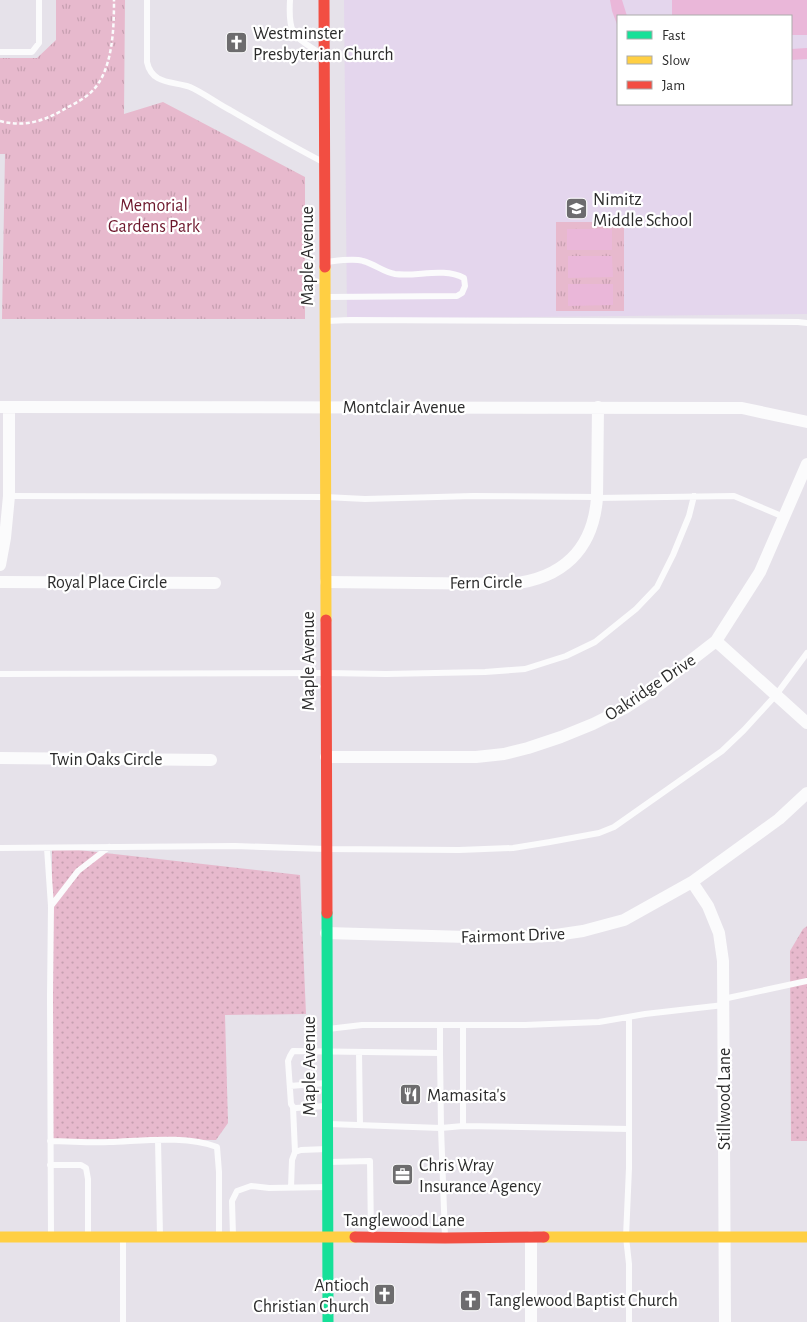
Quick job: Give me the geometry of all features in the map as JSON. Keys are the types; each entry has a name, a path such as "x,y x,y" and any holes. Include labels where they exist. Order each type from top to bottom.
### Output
{"main road":[{"name":"Maple Avenue","path":"324,0 328,1322"},
{"name":"Tanglewood Lane","path":"0,1237 807,1237"}],"street":[{"name":"Montclair Avenue","path":"4,407 742,408 807,422"},
{"path":"0,565 5,538 8,496 4,407"},
{"name":"Fern Circle","path":"326,582 510,584 540,579 554,572 566,564 586,541 596,513 598,407"},
{"name":"Oakridge Drive","path":"326,757 476,757 504,754 561,738 625,708 654,689 716,641 760,572 807,464"},
{"name":"Royal Place Circle","path":"0,582 215,583"},
{"path":"716,641 807,724"},
{"name":"Twin Oaks Circle","path":"0,758 211,760"},
{"name":"Fairmont Drive","path":"326,934 502,938 549,936 583,931 624,920 692,882 779,819 807,793"},
{"name":"Stillwood Lane","path":"692,882 708,906 719,933 723,961 725,1322"},
{"path":"531,1237 531,1322"}],"lane":[{"path":"0,52 32,52 38,42 39,0"},
{"path":"147,0 147,62 150,71 155,76 167,83 190,87 324,162"},
{"path":"290,0 289,20 294,33 299,39 324,56"},
{"path":"325,262 362,260 386,272 397,274 443,273 464,278 465,286 462,293 457,296 325,297"},
{"path":"325,321 656,320 807,323"},
{"path":"8,496 325,497 365,499 473,496 734,496 784,517"},
{"path":"0,674 386,674 485,672 525,669 566,656 595,642 636,609 657,587 689,516 694,496"},
{"path":"0,848 235,846 459,850 513,848 598,833 614,827 722,751 776,695 807,653"},
{"path":"51,906 78,871 109,847"},
{"path":"46,848 51,906 50,1165 52,1237"},
{"path":"326,1029 362,1025 525,1025 590,1022 724,1002 807,981"},
{"path":"629,1017 629,1129 626,1237 630,1264 629,1322"},
{"path":"440,1025 445,1238"},
{"path":"463,1025 463,1126"},
{"path":"291,1187 292,1160 295,1152 288,1061 293,1051 440,1053"},
{"path":"359,1052 360,1125"},
{"path":"290,1086 327,1083"},
{"path":"293,1107 327,1106"},
{"path":"327,1124 441,1128 463,1126 629,1129"},
{"path":"158,1140 160,1237"},
{"path":"50,1141 178,1140 218,1146 220,1172 219,1237"},
{"path":"295,1152 327,1149"},
{"path":"327,1162 370,1161 371,1237"},
{"path":"50,1165 81,1165 86,1168 88,1179 88,1237"},
{"path":"233,1237 232,1201 237,1192 251,1186 269,1188 327,1187"},
{"path":"123,1237 123,1322"}],"path":[{"path":"0,121 14,124 38,122 82,99 96,87 106,70 114,26 114,0"}],"shaded area":[{"name":"Nimitz Middle School","path":"344,0 807,0 807,314 347,319"},
{"path":"610,0 622,0 627,15 617,15 617,24"},
{"path":"672,0 807,0 807,35 792,35 792,15 672,15"},
{"path":"807,48 807,59 792,60 792,49"},
{"path":"567,229 612,229 612,250 567,250"},
{"path":"568,256 612,256 613,277 568,278"},
{"path":"568,284 613,284 613,305 568,306"}],"green space":[{"name":"Memorial Gardens Park","path":"56,0 125,0 124,114 163,102 305,177 305,319 2,319 5,154 0,154 0,58 37,58 56,40"},
{"path":"556,222 624,222 624,311 556,311"},
{"path":"52,847 300,875 306,1014 225,1015 228,1123 216,1140 52,1139"},
{"path":"807,926 807,1141 791,1141 790,951 803,929"}],"traffic: fast":[{"path":"327,913 328,1322"}],"traffic: slow":[{"path":"325,267 326,620"},
{"path":"0,1237 355,1237"},
{"path":"544,1237 807,1237"}],"traffic: jam":[{"path":"324,0 325,267"},
{"path":"326,620 327,913"},
{"path":"355,1237 544,1237"}],"place":[{"name":"Westminster Presbyterian Church","path":"237,43"},
{"name":"Nimitz Middle School","path":"577,209"},
{"name":"Mamasita's","path":"411,1095"},
{"name":"Chris Wray Insurance Agency","path":"403,1175"},
{"name":"Antioch Christian Church","path":"385,1295"},
{"name":"Tanglewood Baptist Church","path":"471,1300"}]}
